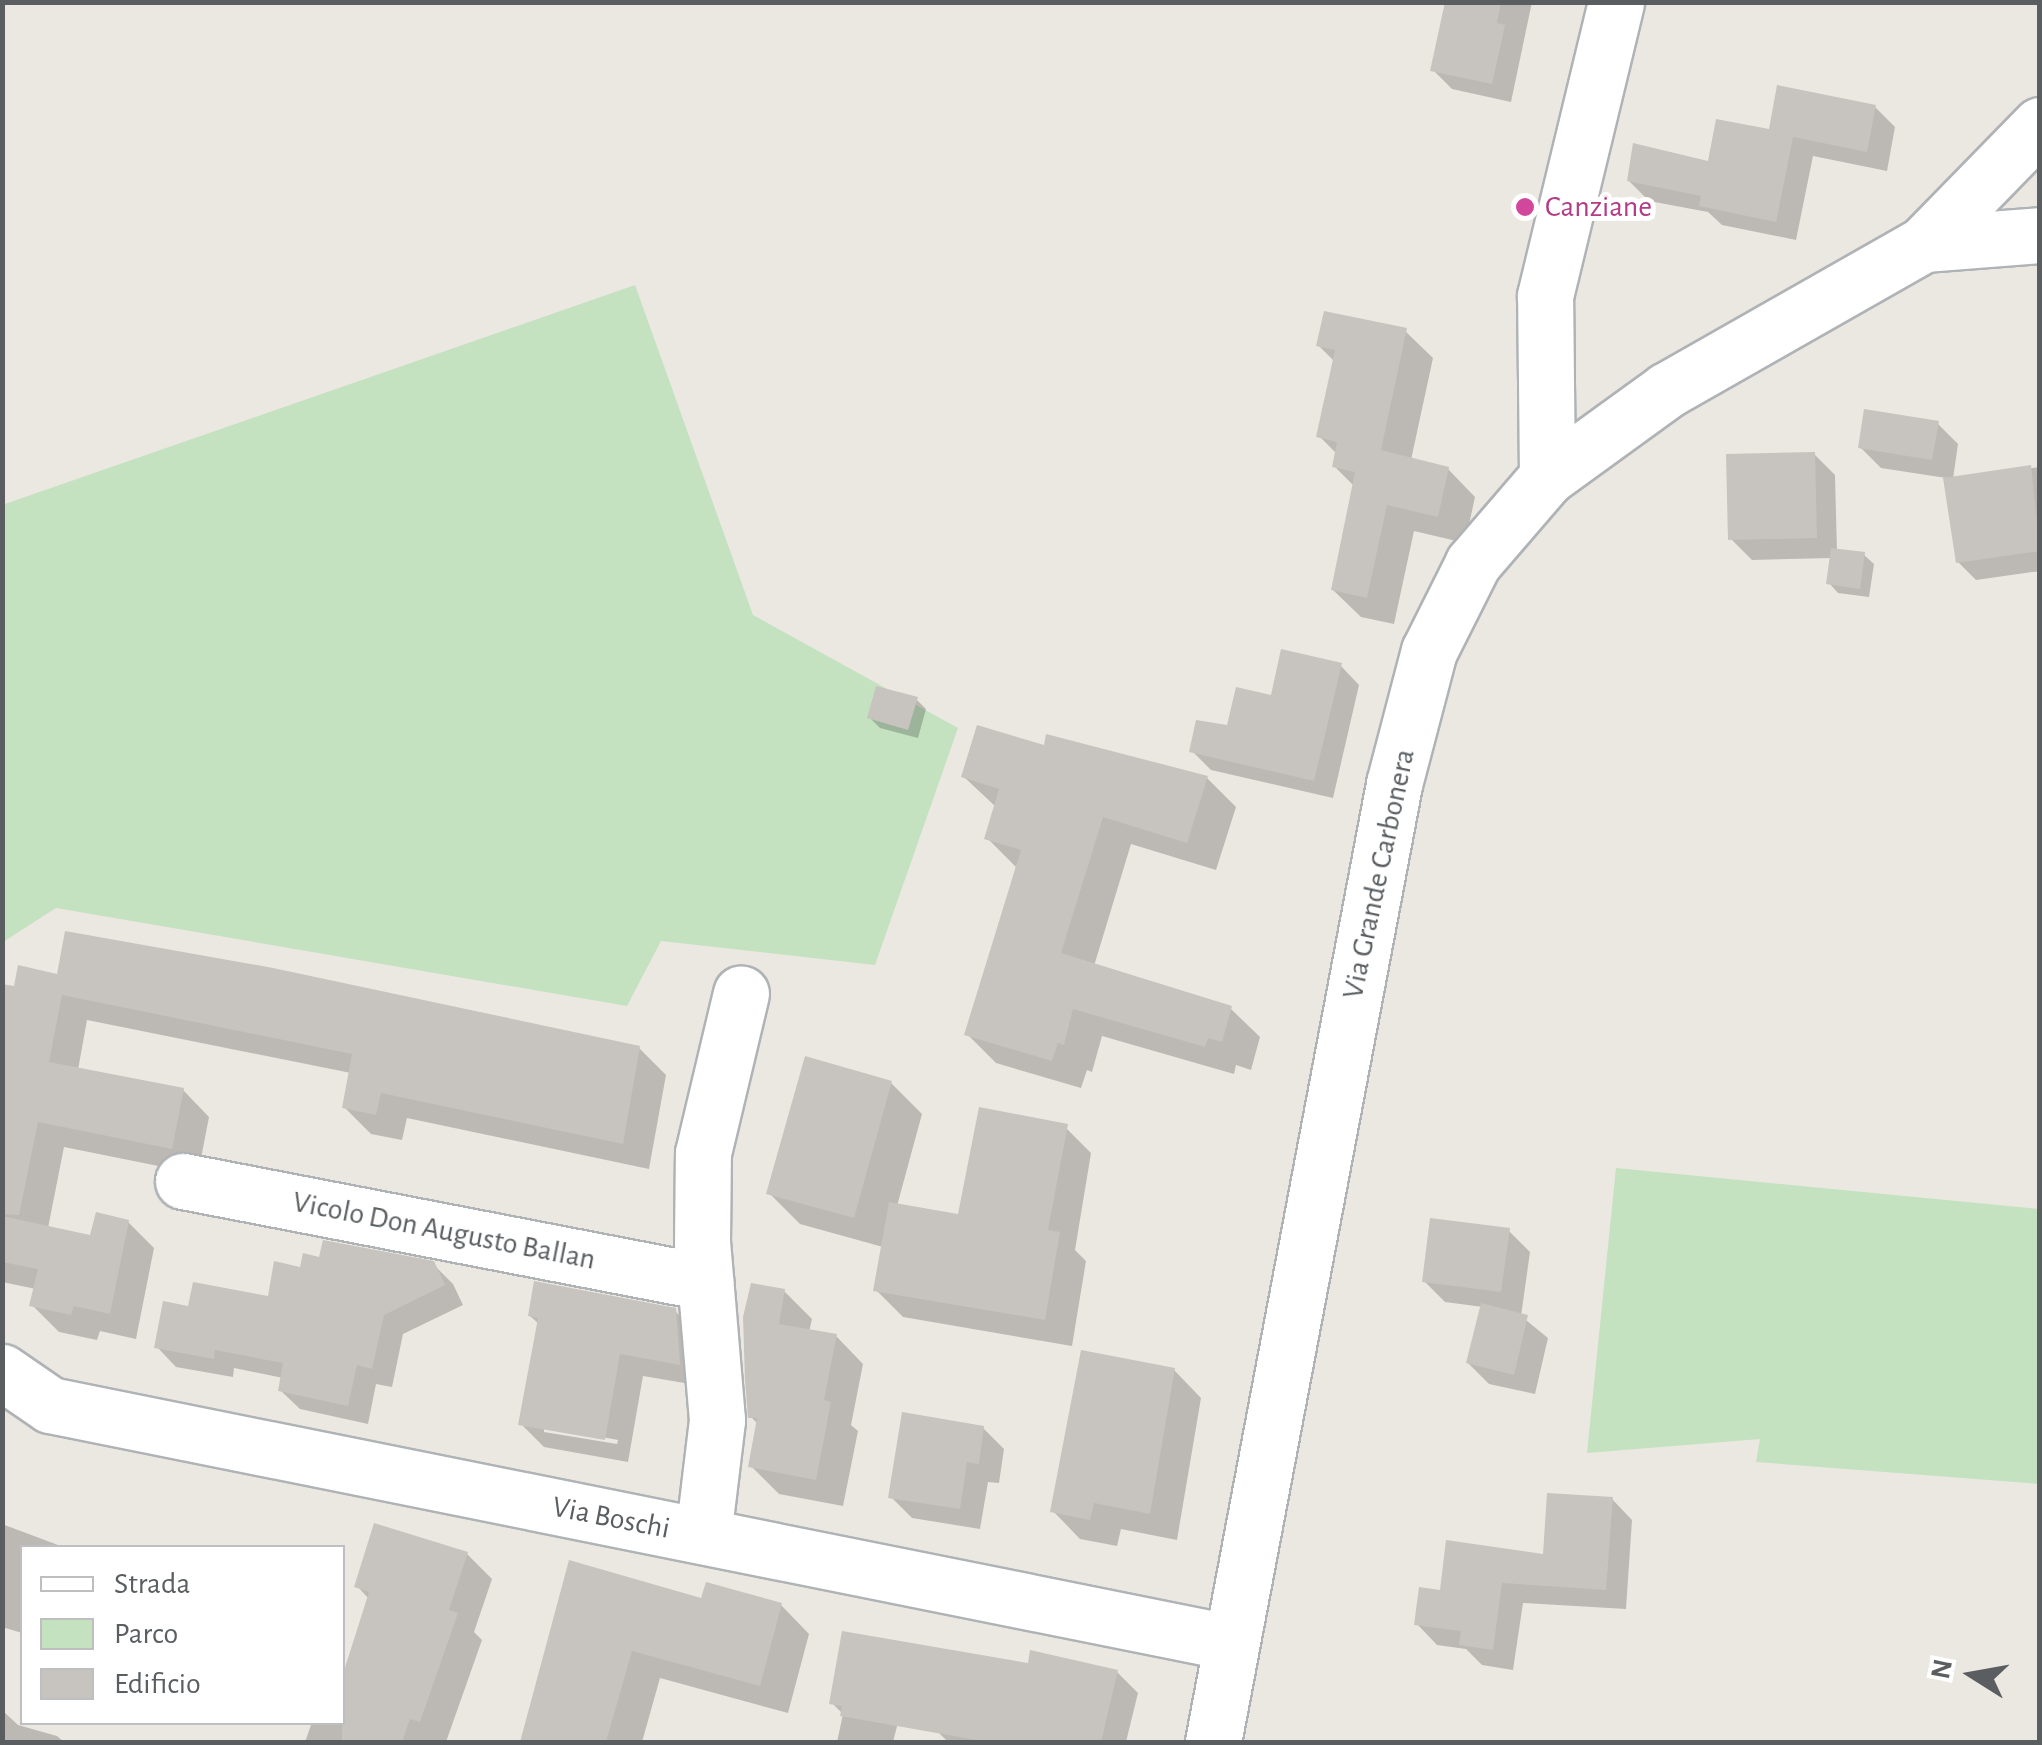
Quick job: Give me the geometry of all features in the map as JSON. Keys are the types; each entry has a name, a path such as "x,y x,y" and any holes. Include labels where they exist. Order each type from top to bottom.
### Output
{"street":[{"path":"1547,476 1545,296 1616,2"},
{"path":"2040,127 2032,172 2040,189"},
{"name":"Via Grande Carbonera","path":"1212,1742 1394,784 1428,651 1473,562 1547,476 1667,390 1924,244 2040,127"},
{"name":"Via Grande Carbonera","path":"1924,244 2040,234"},
{"path":"703,1536 717,1420 705,1282 703,1153 741,993"},
{"name":"Vicolo Don Augusto Ballan","path":"183,1181 705,1282"},
{"name":"Via Boschi","path":"2,1372 50,1405 1229,1642"}],"green space":[{"path":"635,285 753,615 958,728 875,965 661,941 627,1006 56,908 3,942 2,505"},
{"path":"1616,1168 2039,1209 2039,1484 1756,1462 1760,1439 1587,1453"}],"building":[{"path":"1445,2 1501,2 1497,23 1505,25 1492,84 1430,71"},
{"path":"1777,85 1876,105 1867,152 1793,137 1776,222 1699,206 1701,196 1627,181 1633,143 1708,161 1716,119 1769,129"},
{"path":"1324,311 1407,328 1381,450 1449,467 1438,517 1387,505 1367,598 1331,590 1355,472 1332,467 1337,442 1316,437 1335,350 1316,346"},
{"path":"1864,409 1939,421 1932,460 1858,448"},
{"path":"1815,452 1817,538 1728,540 1726,454"},
{"path":"2031,465 2040,551 1956,563 1943,478"},
{"path":"1831,548 1865,552 1860,589 1826,584"},
{"path":"1281,649 1342,663 1314,781 1189,752 1196,720 1227,725 1236,687 1271,695"},
{"path":"876,686 918,697 908,730 867,718"},
{"path":"977,725 1044,745 1046,734 1208,776 1187,843 1103,817 1061,953 1232,1006 1222,1042 1208,1038 1205,1047 1073,1009 1064,1045 1058,1043 1052,1061 964,1035 1021,850 984,839 999,789 961,777"},
{"path":"65,931 273,968 640,1046 623,1144 381,1093 376,1115 342,1108 352,1054 62,995 49,1062 184,1088 172,1149 38,1122 19,1215 2,1214 2,984 14,986 18,965 57,974"},
{"path":"805,1056 892,1081 854,1218 766,1194"},
{"path":"979,1107 1068,1124 1048,1230 1060,1232 1045,1320 873,1291 889,1202 958,1214"},
{"path":"96,1212 129,1220 110,1314 74,1306 71,1315 29,1306 38,1269 2,1262 2,1216 90,1235"},
{"path":"1430,1218 1510,1228 1501,1292 1422,1282"},
{"path":"323,1240 434,1261 445,1285 384,1315 372,1369 357,1365 348,1406 278,1391 283,1363 215,1350 214,1359 154,1348 163,1301 188,1306 193,1282 268,1296 274,1261 300,1267 303,1253 319,1257"},
{"path":"534,1281 676,1308 680,1365 620,1354 605,1440 518,1425 538,1318 528,1316"},
{"path":"751,1283 785,1289 779,1324 837,1334 824,1400 831,1402 816,1480 748,1467 757,1418 748,1418 745,1380 743,1317"},
{"path":"1481,1303 1528,1315 1514,1375 1466,1363"},
{"path":"1081,1350 1175,1368 1150,1514 1094,1503 1090,1520 1050,1512"},
{"path":"902,1412 984,1426 979,1464 967,1462 960,1509 888,1498"},
{"path":"1547,1493 1613,1497 1606,1590 1502,1583 1493,1650 1459,1645 1461,1631 1414,1625 1419,1587 1440,1590 1446,1540 1543,1554"},
{"path":"374,1523 468,1552 449,1610 458,1613 420,1722 410,1719 402,1742 342,1742 345,1668 369,1592 354,1587"},
{"path":"569,1560 701,1598 706,1582 782,1603 760,1686 632,1651 606,1742 520,1742"},
{"path":"842,1631 1028,1663 1030,1650 1118,1670 1101,1742 988,1742 840,1716 842,1706 829,1704"}],"place":[{"name":"Canziane","path":"1525,207"}]}
